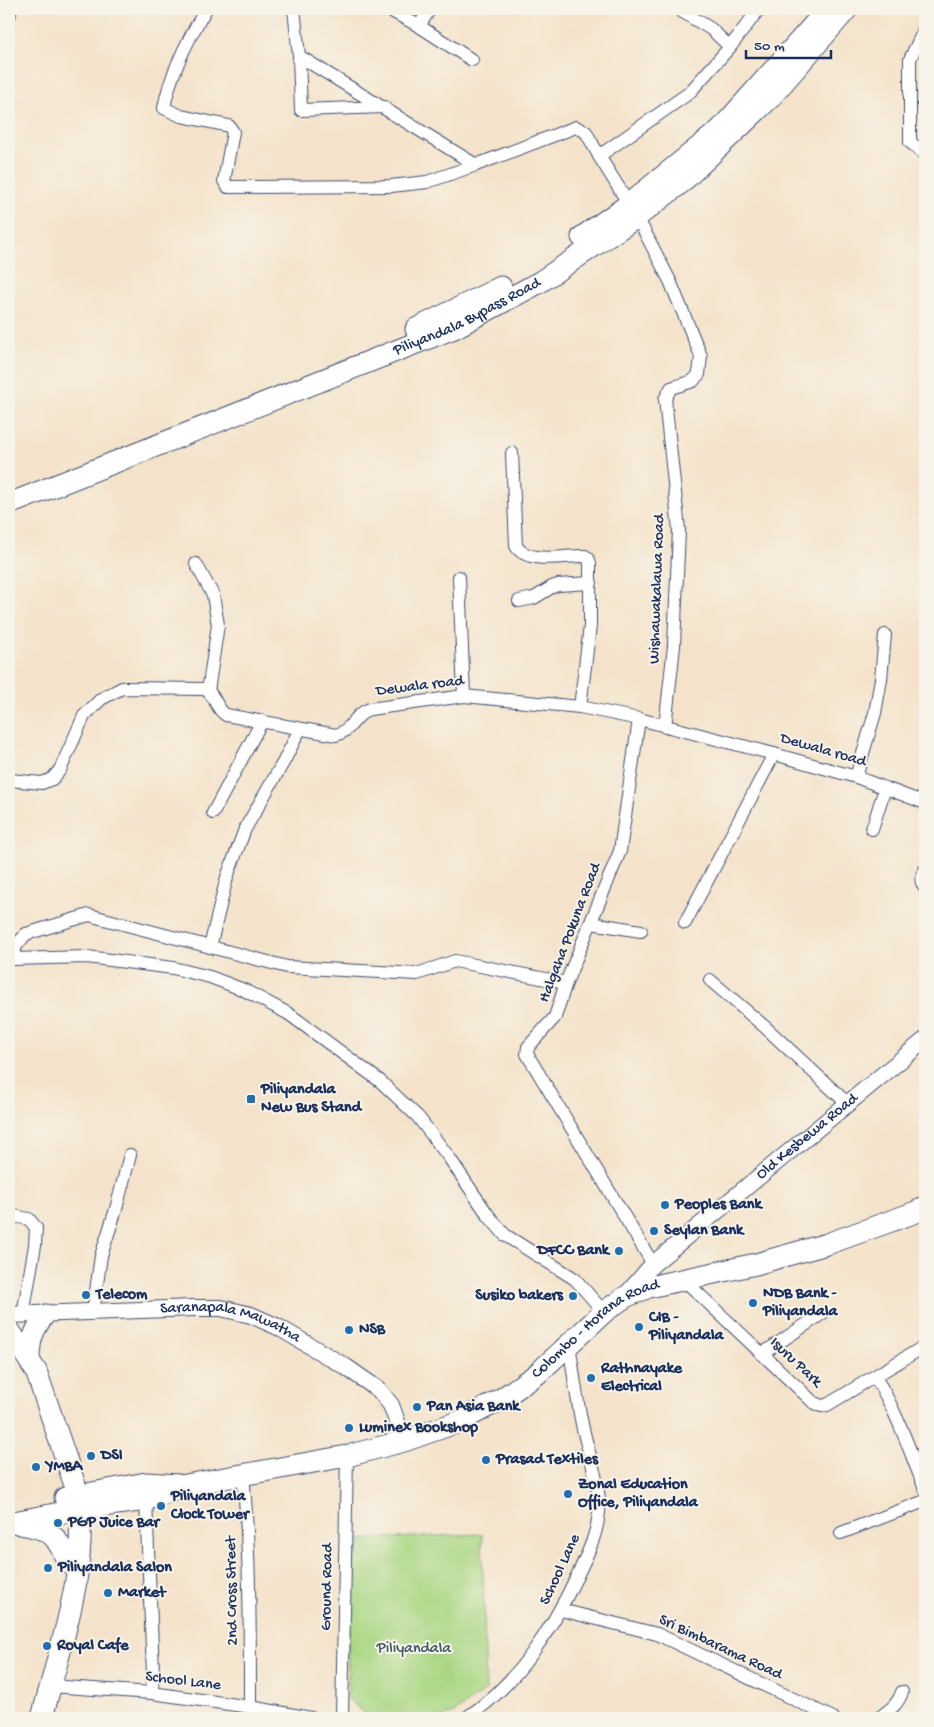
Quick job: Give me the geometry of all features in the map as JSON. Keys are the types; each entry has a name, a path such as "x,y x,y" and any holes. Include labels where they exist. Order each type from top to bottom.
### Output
{"main road":[{"name":"Piliyandala Bypass Road","path":"9,504 454,328 540,282 633,211 720,130 828,9"},
{"name":"Piliyandala Bypass Road","path":"9,489 417,329 528,273 681,183 769,98 847,9"},
{"name":"Colombo - Horana Road","path":"186,1485 347,1456 404,1441 458,1422 500,1400 537,1374 604,1312 625,1297 649,1287 756,1264 827,1244 925,1207"},
{"path":"30,1361 31,1338 35,1328 46,1314"},
{"path":"13,1320 40,1380 72,1503 64,1614 58,1654"},
{"path":"9,1347 24,1371 80,1526 76,1580 42,1718"},
{"path":"10,1519 146,1483 186,1485"},
{"path":"72,1503 146,1500 186,1485"},
{"path":"10,1519 38,1527 50,1533 60,1543 68,1563"}],"street":[{"path":"9,17 11,9"},
{"name":"Wishawakalawa Road","path":"206,9 195,28 167,90 164,108 181,116 229,126 232,132 224,181 228,187 392,186 427,182 476,166 576,127 586,132 633,211 670,281 701,356 699,374 692,381 671,388 665,399 679,530 674,646 665,727"},
{"path":"294,9 299,56 300,115 384,107"},
{"path":"388,9 420,26 472,60"},
{"path":"420,26 430,9"},
{"path":"678,9 711,29 730,47"},
{"path":"599,156 689,93 730,47 760,9"},
{"path":"925,28 910,59 910,142 925,154"},
{"path":"299,56 384,107 476,166"},
{"path":"512,453 516,546 526,555 543,558 585,556 590,562 590,626 580,707"},
{"path":"9,780 42,783 52,779 60,770 84,716 102,699 122,688 204,689 208,691 218,625 213,595 196,564"},
{"path":"459,577 464,696"},
{"path":"519,601 534,598 558,585 591,584"},
{"path":"856,777 875,713 881,679 885,635"},
{"name":"Dewala road","path":"208,691 220,710 226,715 336,735 344,733 364,711 370,709 464,696 580,707 639,719 774,754 856,777 925,803"},
{"name":"Halgaha Pokuna Road","path":"639,719 620,851 566,983 556,1017 528,1047 527,1054 653,1264"},
{"path":"213,813 262,722"},
{"path":"210,947 227,878 245,829 300,729"},
{"path":"685,923 774,754"},
{"path":"872,829 885,788"},
{"path":"925,870 921,878 925,888"},
{"path":"566,983 455,961 417,974 287,967 89,914 26,934 16,946 10,959 87,957 173,968 244,990 289,1014 380,1081 393,1093 418,1117 448,1156 488,1215 505,1235 575,1279 604,1312"},
{"path":"591,922 641,931"},
{"path":"710,980 765,1027 848,1104"},
{"name":"Old Kesbewa Road","path":"625,1297 653,1264 925,1040"},
{"path":"93,1312 101,1256 116,1210 130,1155"},
{"path":"9,1215 29,1220 36,1228 35,1245 13,1320"},
{"name":"Isuru Park","path":"683,1279 813,1402 821,1406 827,1405 925,1346"},
{"name":"Saranapala Mawatha","path":"13,1320 46,1314 221,1308 251,1315 278,1327 346,1367 378,1390 391,1405 404,1441"},
{"path":"762,1354 823,1312"},
{"name":"School Lane","path":"466,1718 492,1700 529,1659 561,1610 594,1542 599,1512 598,1495 580,1418 569,1344"},
{"path":"875,1377 891,1406 925,1489"},
{"name":"Ground Road","path":"342,1718 347,1456"},
{"name":"2nd Cross Street","path":"243,1474 248,1525 250,1707"},
{"path":"146,1500 153,1672 152,1693"},
{"path":"840,1533 925,1501"},
{"name":"Sri Bimbarama Road","path":"561,1610 658,1634 833,1718"},
{"name":"School Lane","path":"50,1686 152,1693 311,1718"},
{"path":"879,1718 893,1708 900,1700 902,1692"}],"green space":[{"name":"Piliyandala","path":"482,1534 486,1690 454,1713 440,1718 378,1718 362,1711 348,1699 348,1540"}],"place":[{"name":"Piliyandala New Bus Stand","path":"251,1099"},
{"name":"Peoples Bank","path":"665,1205"},
{"name":"Seylan Bank","path":"654,1231"},
{"name":"DFCC Bank","path":"619,1251"},
{"name":"Telecom","path":"86,1295"},
{"name":"Susiko bakers","path":"573,1296"},
{"name":"NDB Bank - Piliyandala","path":"753,1303"},
{"name":"CIB - Piliyandala","path":"639,1327"},
{"name":"NSB","path":"349,1330"},
{"name":"Rathnayake Electrical","path":"591,1378"},
{"name":"Pan Asia Bank","path":"417,1407"},
{"name":"Luminex Bookshop","path":"349,1428"},
{"name":"DSI","path":"91,1456"},
{"name":"Prasad Textiles","path":"486,1460"},
{"name":"YMBA","path":"36,1467"},
{"name":"Zonal Education Office, Piliyandala","path":"568,1494"},
{"name":"Piliyandala Clock Tower","path":"161,1506"},
{"name":"PGP Juice Bar","path":"58,1523"},
{"name":"Piliyandala Salon","path":"48,1568"},
{"name":"Market","path":"108,1593"},
{"name":"Royal Cafe","path":"47,1646"}]}
